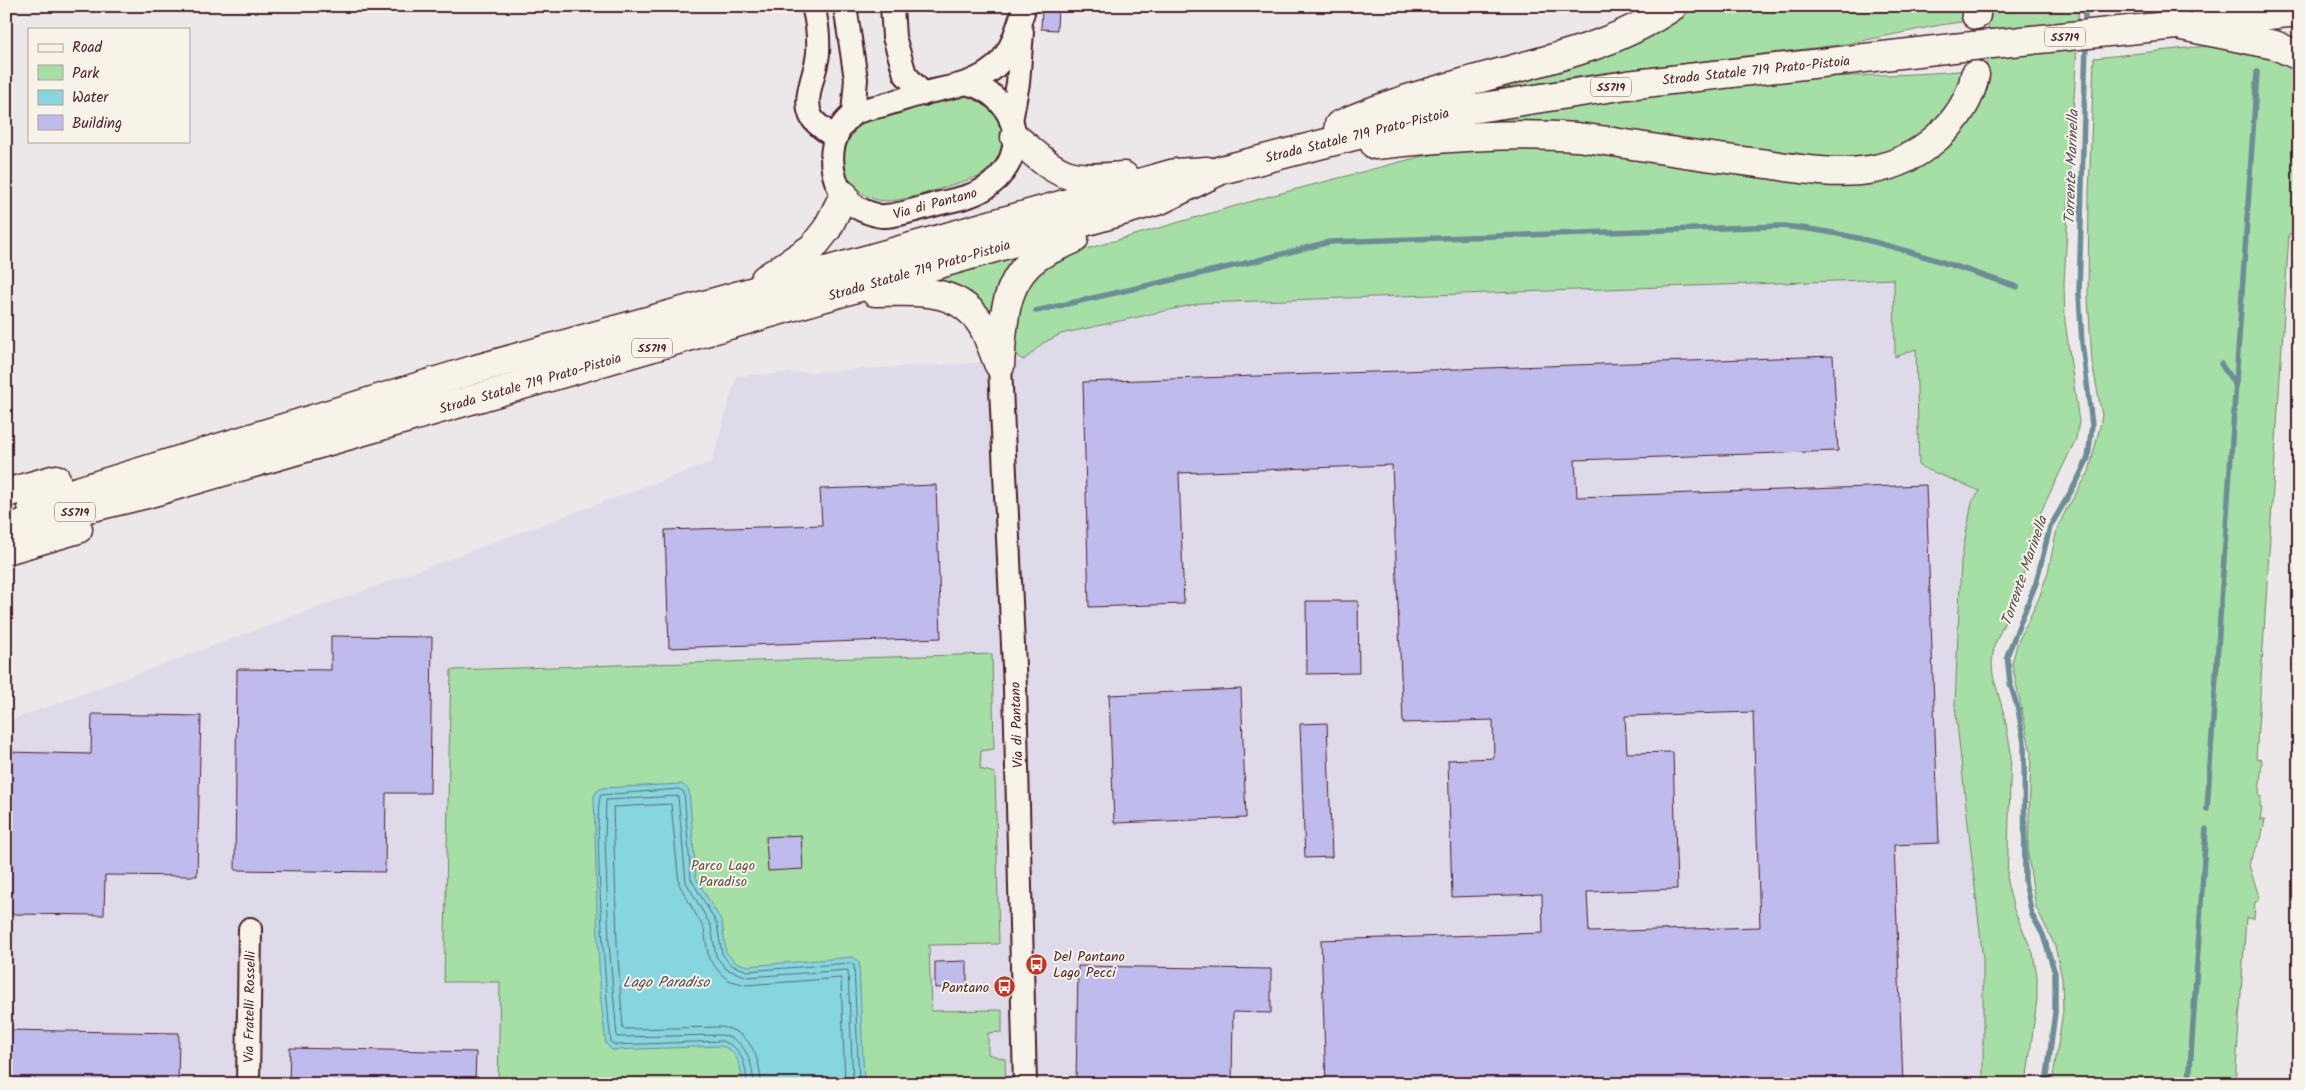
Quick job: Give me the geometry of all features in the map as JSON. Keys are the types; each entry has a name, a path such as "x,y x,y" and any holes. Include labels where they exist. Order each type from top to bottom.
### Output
{"highway":[{"path":"1274,155 1360,116 1410,98 1595,46 1646,22 1673,6"},
{"path":"2177,25 2234,6"},
{"name":"Strada Statale 719 Prato-Pistoia","path":"6,528 143,495 1160,200 1221,170 1444,113 1627,85 1953,48 2299,12"},
{"path":"2177,25 2275,45 2299,56"},
{"path":"1274,155 1465,135 1575,137 1804,169 1855,172 1870,170 1903,159 1922,148 1948,128 1965,105 1975,75"},
{"path":"1013,129 1049,165 1069,175 1094,178 1175,172"},
{"name":"Strada Statale 719 Prato-Pistoia","path":"6,513 463,373 1175,172 1221,170"},
{"path":"737,296 812,248 827,229 844,195"},
{"path":"1000,366 1004,310 1009,293 1027,267 1041,254 1160,200"},
{"path":"846,292 939,294 958,300 975,316 984,328 1000,366"},
{"path":"6,494 63,477 125,475"},
{"path":"6,550 94,524 143,495"}],"street":[{"path":"813,6 818,29 818,54 808,102 809,110 812,118 836,138"},
{"path":"845,6 856,79 853,114"},
{"path":"892,6 894,36 905,74 923,94"},
{"name":"Via di Pantano","path":"1024,9 1011,160 991,185 964,198 884,217 861,210 844,195 836,180 832,149 839,129 853,114 923,94 968,84 994,68 1008,54 1024,9"},
{"path":"968,84 984,88 995,95 1013,129"},
{"name":"Via di Pantano","path":"1000,366 1015,688 1025,1084"},
{"name":"Via Fratelli Rosselli","path":"248,1084 250,929"}],"shaded area":[{"path":"1894,279 1895,357 1916,348 1919,466 1980,491 1961,561 1955,705 1983,960 1983,1084 6,1084 6,722 712,462 736,376 1024,360 1043,343 1061,334 1201,303"}],"green space":[{"path":"1688,6 1966,6 1968,21 1847,44 1602,73 1465,95 1675,15"},
{"path":"2026,6 2079,6 2064,284 2065,321 2079,422 2076,439 2038,518 2019,590 1994,646 1993,675 2005,718 2011,752 2007,882 2014,910 2033,953 2037,976 2037,999 2026,1084 1983,1084 1983,960 1955,705 1961,561 1972,502 1980,491 1919,466 1916,349 1895,357 1894,279 1201,303 1061,334 1043,343 1024,360 1019,358 1014,352 1022,285 1055,258 1270,196 1419,157 1460,150 1524,144 1874,179 1985,76 1990,43 1986,10"},
{"path":"2227,46 2299,66 2299,234 2289,234 2256,759 2262,760 2259,796 2261,796 2260,807 2262,808 2260,820 2265,820 2261,839 2249,865 2260,900 2255,902 2254,919 2246,918 2235,1084 2052,1084 2063,1011 2062,978 2055,946 2036,907 2032,883 2028,854 2031,753 2012,664 2017,644 2039,598 2048,572 2057,529 2089,472 2102,415 2092,362 2088,298 2089,194 2094,58 2196,47"},
{"path":"1967,70 1949,110 1908,146 1858,162 1470,124 1599,101 1686,90 1816,78"},
{"path":"960,94 976,98 989,105 998,116 1002,128 1003,141 999,154 991,167 978,177 894,201 877,200 857,189 845,170 844,155 847,143 862,124 867,120"},
{"path":"1016,257 995,320 939,283 940,279"},
{"name":"Parco Lago Paradiso","path":"992,654 994,749 981,751 980,769 995,773 999,944 929,945 931,1011 1002,1010 1002,1032 988,1033 988,1054 1005,1059 1006,1084 498,1084 500,982 444,982 451,670"}],"water":[{"name":"Lago Paradiso","path":"682,784 689,790 696,878 722,922 726,952 735,962 748,966 853,957 859,962 864,1084 743,1084 738,1060 732,1052 721,1046 612,1050 606,1044 601,1002 598,944 594,796 602,788"}],"building":[{"path":"1042,6 1058,6 1057,30 1041,29"},
{"path":"1833,356 1838,451 1575,460 1577,497 1926,485 1939,843 1894,845 1903,1084 1326,1084 1321,940 1543,933 1542,894 1452,897 1448,760 1494,758 1493,720 1403,723 1392,465 1179,473 1184,604 1089,607 1083,382","holes":["1753,712 1760,927 1589,932 1587,892 1677,889 1673,752 1627,753 1625,716"]},
{"path":"936,485 941,638 669,648 665,530 822,525 820,489"},
{"path":"1306,601 1358,601 1359,673 1307,674"},
{"path":"331,636 432,637 430,793 386,793 385,872 235,870 237,669 331,670"},
{"path":"1241,689 1246,818 1114,823 1109,695"},
{"path":"92,714 201,716 197,876 105,875 104,915 6,914 6,752 91,754"},
{"path":"1327,723 1332,857 1305,858 1300,724"},
{"path":"801,835 803,869 768,871 766,837"},
{"path":"967,961 967,987 935,988 935,962"},
{"path":"1078,966 1271,969 1271,1013 1233,1012 1232,1084 1076,1084"},
{"path":"6,1030 179,1033 178,1084 6,1084"},
{"path":"290,1048 476,1052 475,1084 289,1084"}],"waterway":[{"name":"Torrente Marinella","path":"2085,6 2085,27"},
{"name":"Torrente Marinella","path":"2046,1084 2055,1012 2055,973 2043,935 2032,915 2025,881 2024,742 2018,709 2010,683 2007,656 2036,583 2050,527 2088,458 2092,425 2082,343 2079,294 2086,41"},
{"path":"2207,809 2257,72"},
{"path":"1036,311 1255,261 1329,242 1780,226 1811,229 1870,241 2017,287"},
{"path":"2221,364 2236,386"},
{"path":"2189,1084 2206,829"}],"place":[{"name":"Del Pantano Lago Pecci","path":"1037,964"},
{"name":"Pantano","path":"1005,987"}]}
